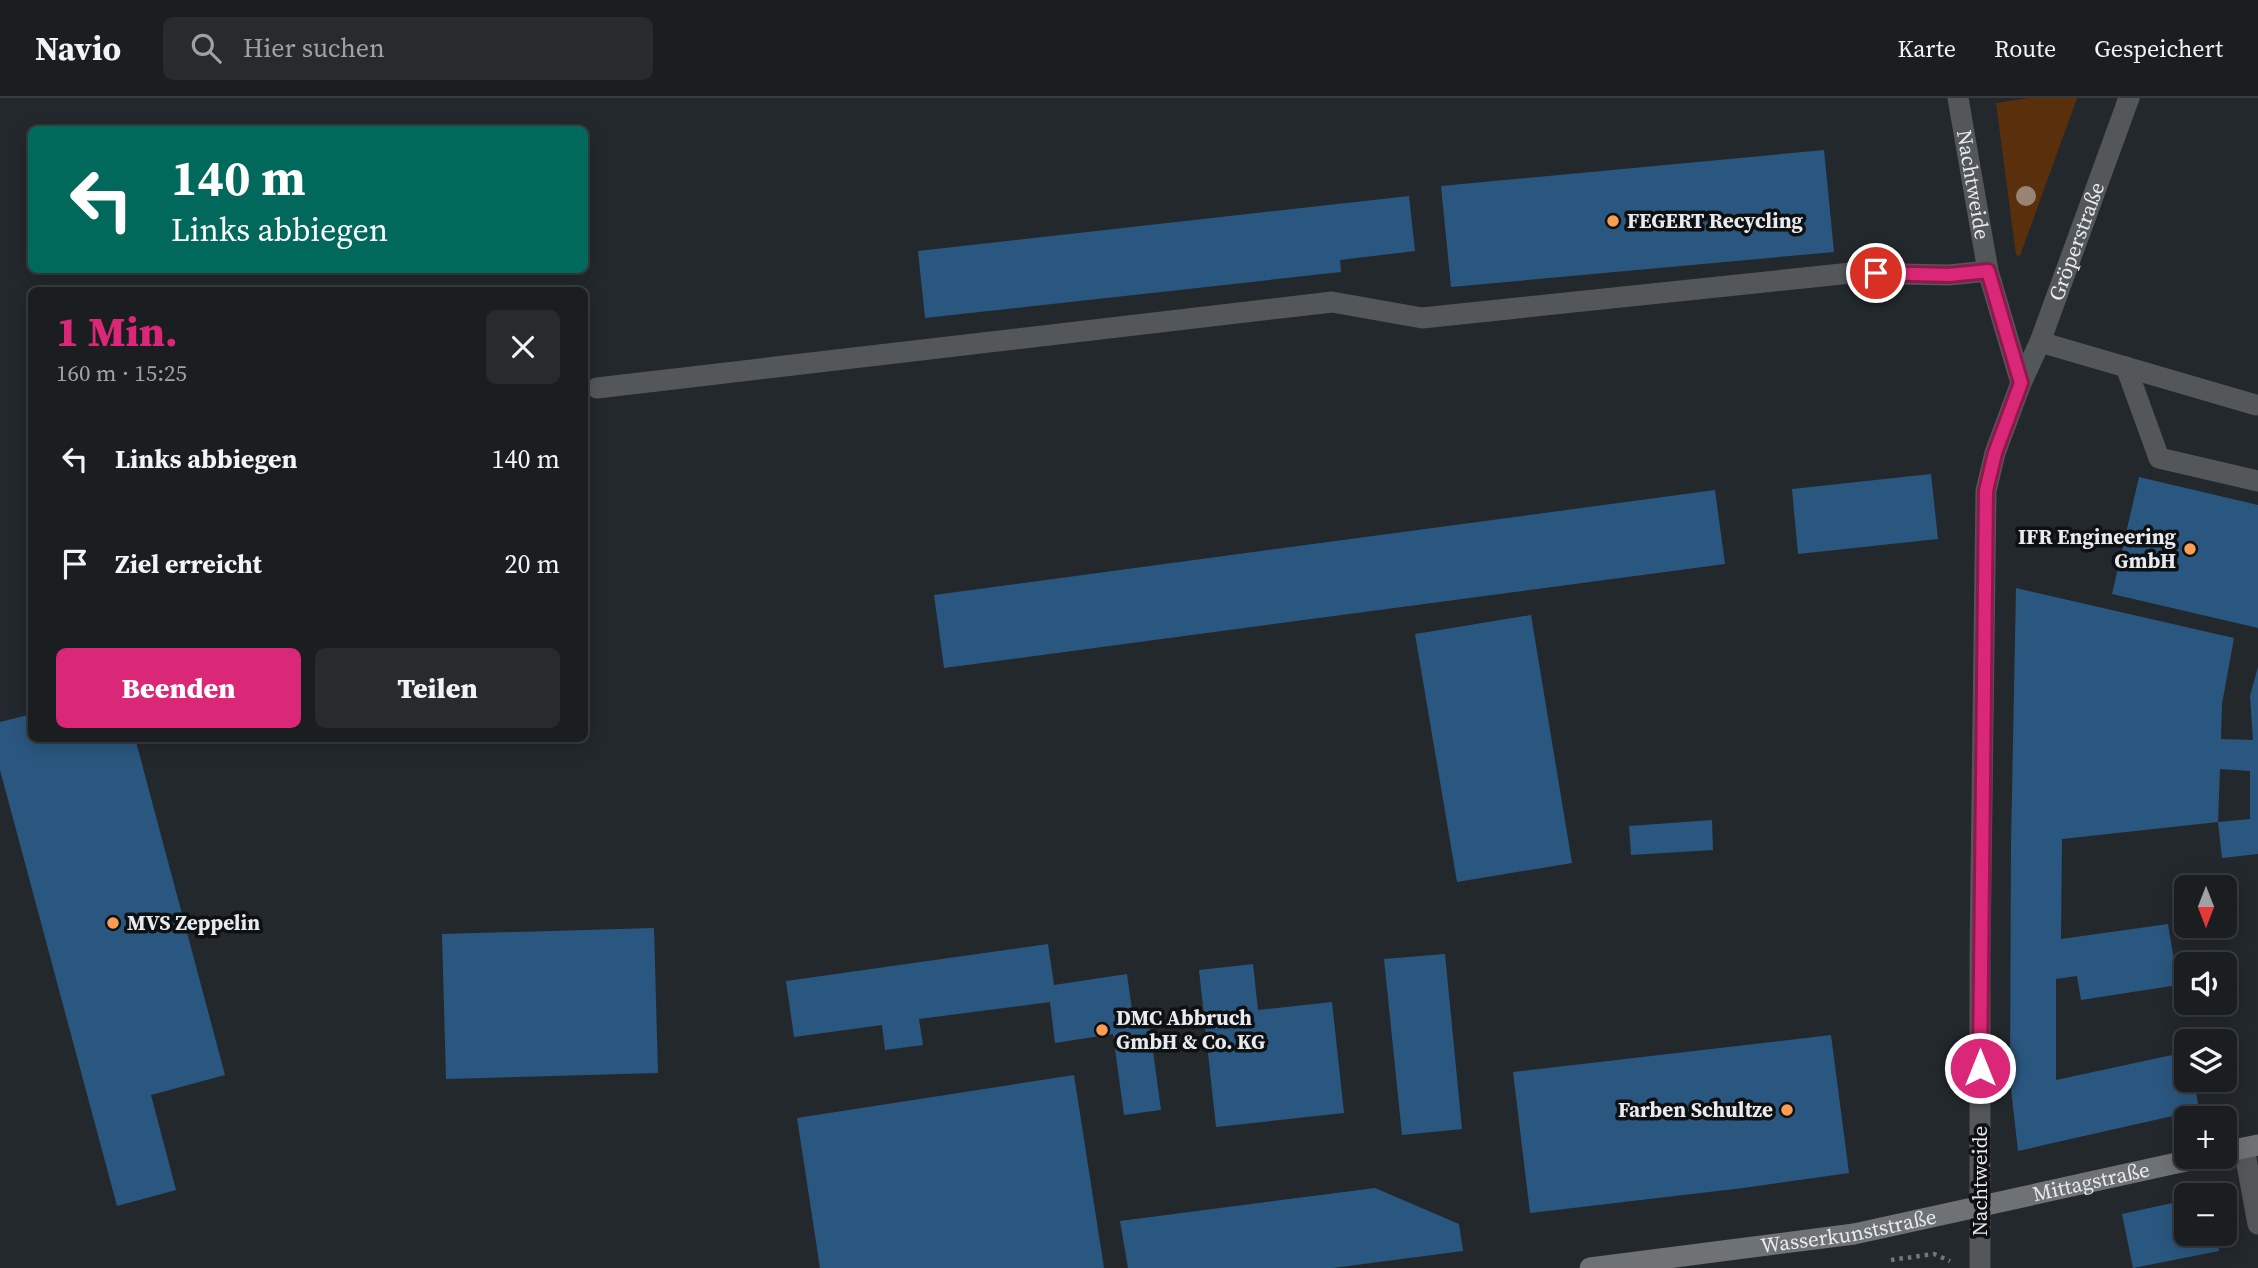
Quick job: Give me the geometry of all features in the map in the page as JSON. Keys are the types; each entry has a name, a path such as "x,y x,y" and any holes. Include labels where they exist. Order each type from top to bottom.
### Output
{"street":[{"name":"Nachtweide","path":"1958,98 1988,271 2021,383 1995,453 1986,491 1980,952 1980,1268"},
{"name":"Gröperstraße","path":"2021,383 2040,342 2129,98"},
{"path":"597,388 1332,302 1422,318 1851,273 1949,275 1988,271"},
{"path":"2040,342 2256,405"},
{"path":"2126,368 2159,458 2258,481"},
{"path":"2242,1148 2258,1224"},
{"name":"Mittagstraße","path":"1979,1206 2174,1164"},
{"name":"Wasserkunststraße","path":"1590,1268 1854,1234 1979,1206"}],"path":[{"name":"Wasserkunststraße","path":"1883,1261 1934,1254 1957,1265"}],"shaded area":[{"path":"2029,98 2077,98 2020,256 2016,255 1996,103"}],"building":[{"name":"FEGERT Recycling","path":"1824,150 1834,252 1451,287 1441,186"},
{"path":"1409,196 1415,251 1340,260 1341,272 925,318 918,251"},
{"path":"1931,474 1938,539 1798,554 1792,489"},
{"name":"IFR Engineering GmbH","path":"2139,477 2258,505 2258,628 2112,594"},
{"path":"1715,490 1725,564 944,668 934,595"},
{"path":"2016,588 2234,638 2222,704 2221,739 2253,740 2250,696 2258,667 2258,854 2222,858 2218,822 2062,839 2061,939 2168,924 2174,961 2174,986 2081,1000 2077,976 2056,979 2056,1080 2174,1055 2174,1092 2196,1092 2198,1106 2174,1106 2174,1116 2018,1151 2010,1080","holes":["2220,769 2250,771 2250,819 2218,822"]},
{"path":"1531,615 1572,863 1457,882 1415,634"},
{"name":"MVS Zeppelin","path":"28,715 28,742 136,742 225,1075 151,1095 176,1190 117,1206 0,770 0,722"},
{"path":"1712,820 1713,850 1631,855 1629,826"},
{"path":"654,928 658,1073 446,1079 442,934"},
{"name":"DMC Abbruch GmbH & Co. KG","path":"1048,944 1054,985 1127,974 1134,1024 1149,1022 1161,1110 1124,1115 1113,1034 1055,1043 1050,1002 919,1019 923,1045 885,1050 882,1025 794,1037 786,981"},
{"path":"1445,954 1462,1129 1402,1135 1384,959"},
{"path":"1253,964 1258,1010 1332,1002 1344,1113 1216,1127 1199,970"},
{"path":"1831,1035 1849,1173 1530,1213 1513,1072"},
{"path":"1074,1075 1104,1268 820,1268 797,1118"},
{"path":"1375,1188 1459,1224 1463,1251 1333,1268 1128,1268 1120,1221"},
{"path":"2174,1203 2174,1246 2218,1246 2219,1251 2133,1268 2122,1214"}],"place":[{"name":"FEGERT Recycling","path":"1613,221"},
{"name":"IFR Engineering GmbH","path":"2190,549"},
{"name":"MVS Zeppelin","path":"113,923"},
{"name":"DMC Abbruch GmbH & Co. KG","path":"1102,1030"},
{"name":"Farben Schultze","path":"1787,1110"}],"route":[{"path":"1876,273 1949,275 1988,271 2021,383 1995,453 1986,491 1980,1068"}]}
